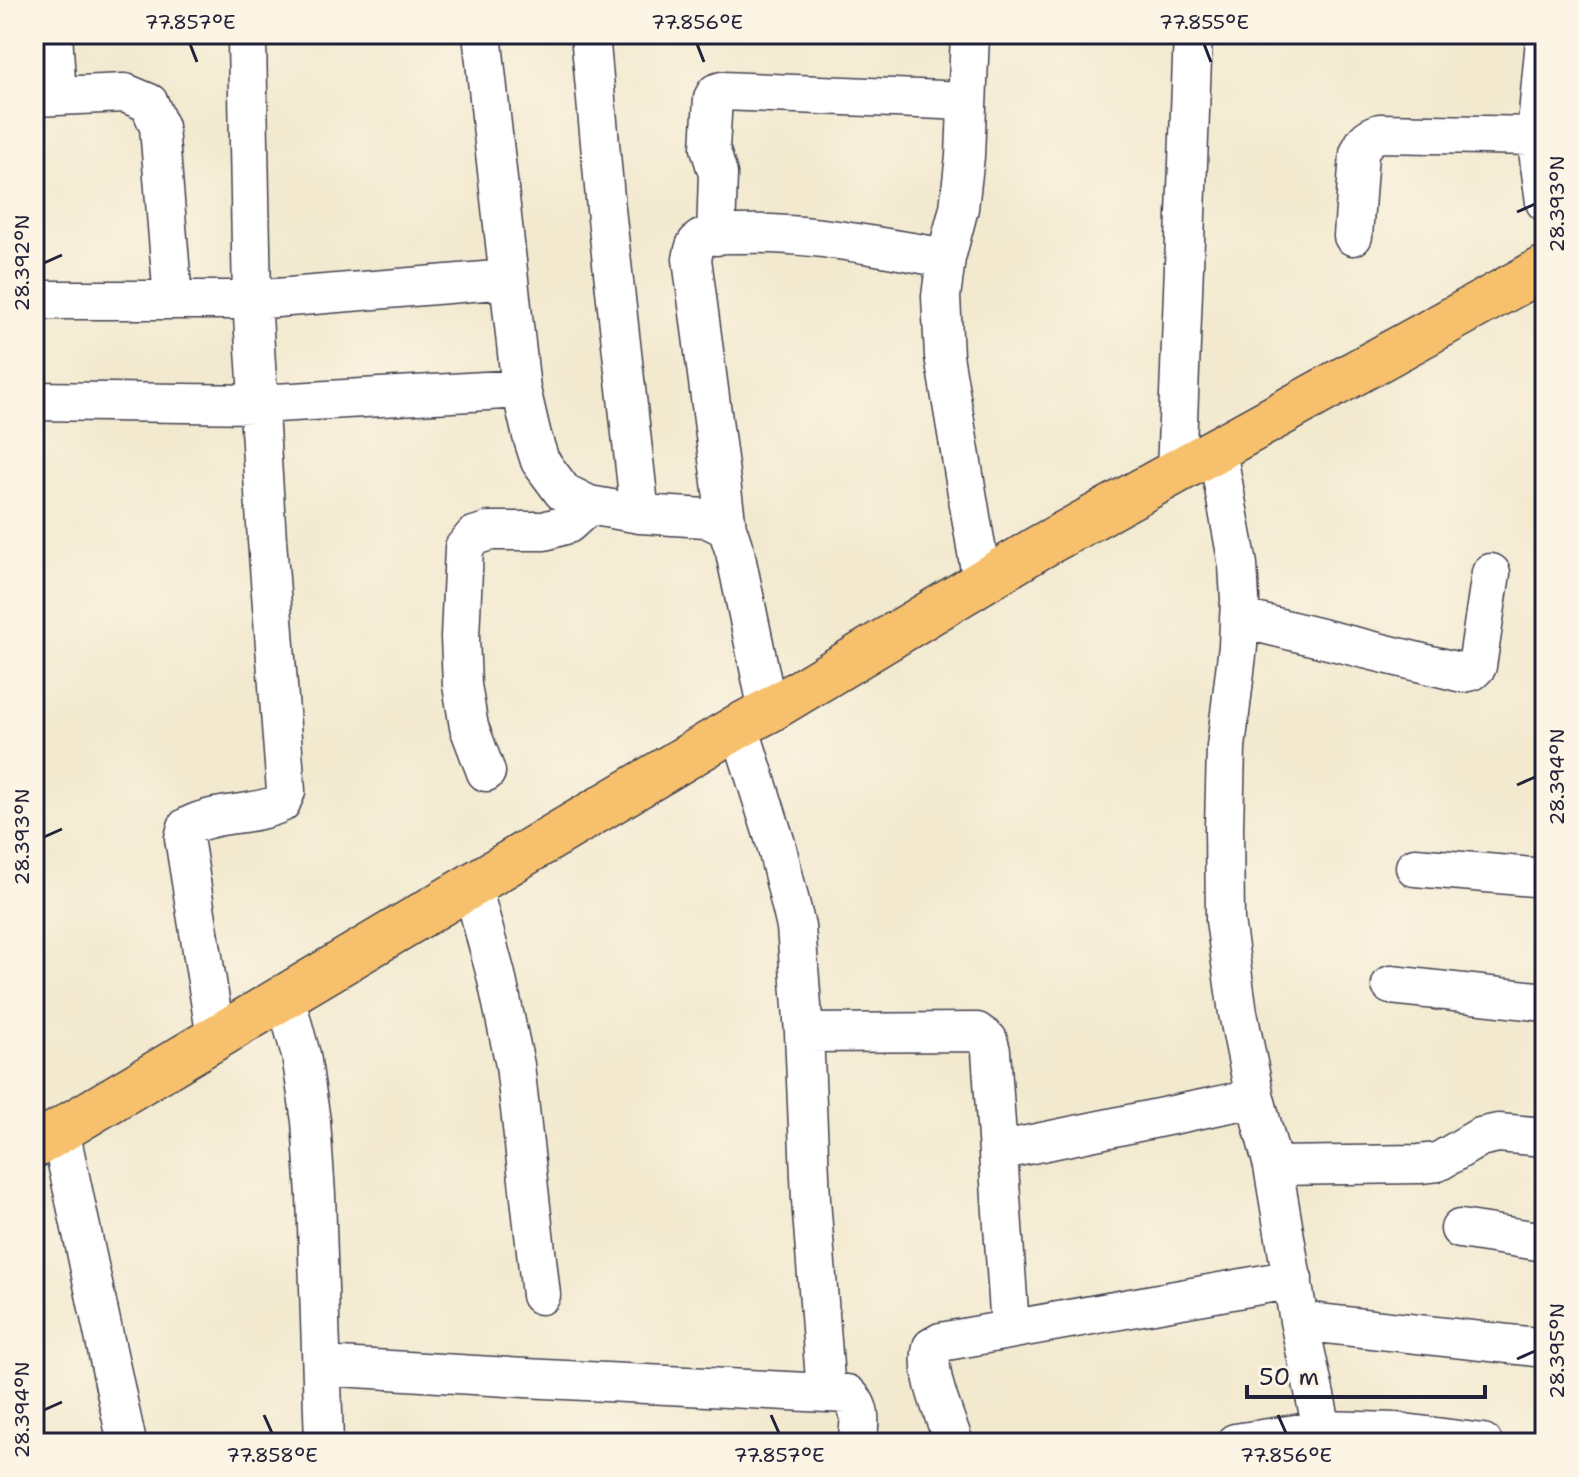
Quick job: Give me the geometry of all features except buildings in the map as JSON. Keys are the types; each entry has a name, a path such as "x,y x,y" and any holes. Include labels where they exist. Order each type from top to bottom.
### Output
{"main road":[{"path":"47,1138 1038,548 1545,268"}],"street":[{"path":"53,34 46,96 125,93 149,103 159,127 173,300"},
{"path":"482,34 521,389 540,461 563,492 589,505 640,514 706,518 727,528"},
{"path":"590,34 640,514"},
{"path":"970,34 965,156 959,208 946,258 941,297 944,356 982,582"},
{"path":"1176,472 1193,34"},
{"path":"216,1038 184,838 187,827 198,821 268,809 281,803 286,791 252,300 247,40"},
{"path":"1545,40 1536,136 1545,202"},
{"path":"716,236 718,174 710,148 713,98 716,93 967,101"},
{"path":"1353,236 1359,154 1364,142 1371,136 1380,133 1536,136"},
{"path":"826,1392 811,1200 796,927 776,844 753,719 735,552 727,528 692,259 695,245 703,238 763,233 820,238 946,258"},
{"path":"34,300 252,300 509,279"},
{"path":"34,401 258,404 521,389"},
{"path":"1217,450 1238,565 1239,618 1226,747 1225,920 1238,1013 1273,1166 1299,1321 1324,1436"},
{"path":"486,772 469,727 462,685 460,637 464,548 474,536 490,531 544,531 568,524 589,505"},
{"path":"1239,618 1463,673 1477,666 1491,573"},
{"path":"1415,867 1545,878"},
{"path":"472,886 496,975 515,1065 541,1295"},
{"path":"1391,985 1545,1002"},
{"path":"285,996 301,1055 311,1121 324,1443"},
{"path":"804,1033 977,1032 988,1040 1010,1328"},
{"path":"998,1151 1255,1098"},
{"path":"1273,1166 1438,1162 1480,1137 1498,1133 1545,1137"},
{"path":"47,1138 127,1443"},
{"path":"1460,1229 1545,1242"},
{"path":"954,1443 929,1358 932,1347 941,1342 1293,1279"},
{"path":"1299,1321 1545,1348"},
{"path":"322,1366 847,1394 855,1401 859,1411 857,1443"},
{"path":"1235,1443 1396,1432 1483,1443"}]}
